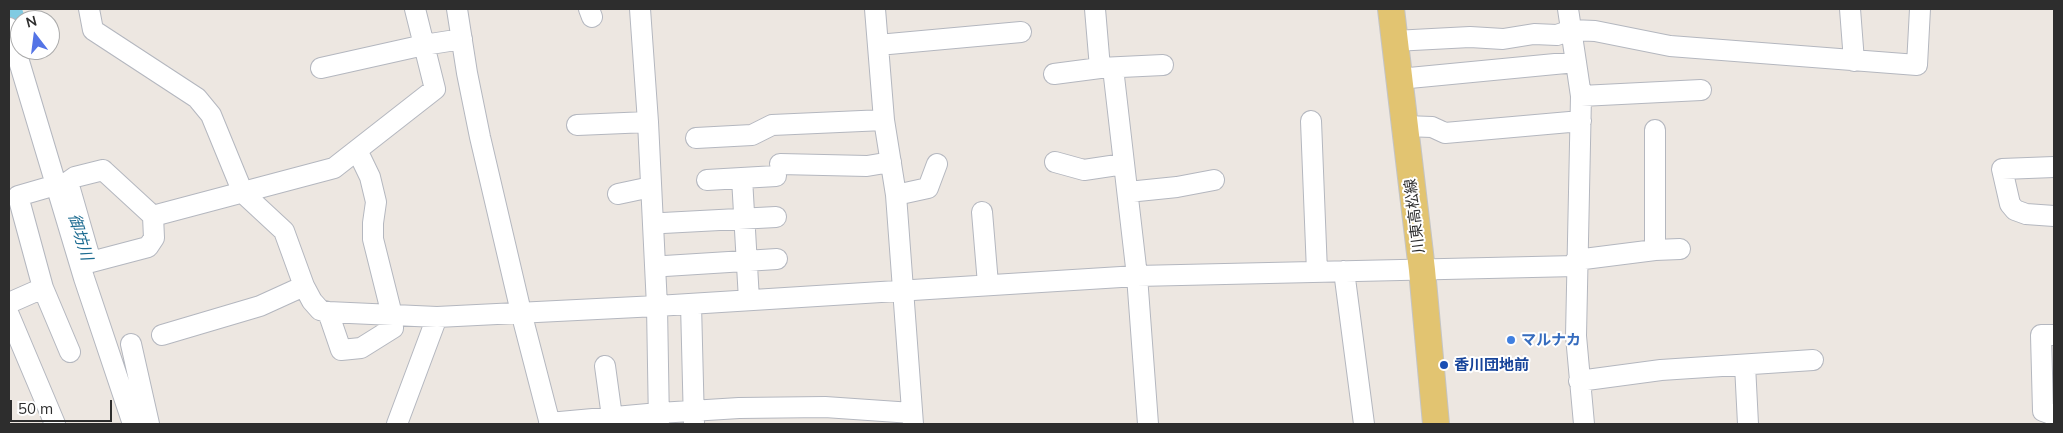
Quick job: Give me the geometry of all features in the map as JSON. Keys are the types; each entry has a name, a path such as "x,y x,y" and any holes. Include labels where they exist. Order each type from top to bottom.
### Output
{"main road":[{"name":"川東高松線","path":"1391,9 1422,270 1436,424"}],"street":[{"path":"89,9 93,30 198,98 211,115 242,193 284,231 304,286 312,301 320,310 328,312 437,317 691,304 1137,276 1422,270 1576,263 1655,250 1680,249"},
{"path":"154,216 334,168 435,89 415,9"},
{"path":"457,9 480,137 521,312 550,423 612,417 694,417 825,407 913,419 896,195 884,120 875,9"},
{"path":"640,9 651,187 658,418"},
{"path":"1095,9 1128,192 1137,276 1148,424"},
{"path":"1568,9 1581,96 1576,263 1576,336 1584,424"},
{"path":"1850,9 1854,60"},
{"path":"1394,41 1470,37 1503,39 1534,34 1557,35 1571,30 1595,31 1670,46 1917,65 1920,9"},
{"path":"9,28 84,278 133,424"},
{"path":"878,45 1021,32"},
{"path":"321,68 424,45 462,39"},
{"path":"1399,79 1576,62"},
{"path":"1054,74 1163,64"},
{"path":"1581,96 1701,90"},
{"path":"696,138 752,135 772,124 884,120"},
{"path":"1311,121 1317,272"},
{"path":"1405,126 1432,127 1445,133 1581,121"},
{"path":"577,125 648,122"},
{"path":"1655,130 1655,250"},
{"path":"328,312 341,350 361,348 393,328 392,315 373,240 376,202 370,177 357,150"},
{"path":"707,180 742,178 778,170 867,166 891,162"},
{"path":"1055,162 1084,170 1124,164"},
{"path":"896,195 928,188 937,164"},
{"path":"2054,167 2002,168 2010,204 2015,210 2026,214 2054,216"},
{"path":"103,170 154,216 154,238 148,247 91,262 68,182 75,177 103,170"},
{"path":"742,178 749,300"},
{"path":"1128,192 1177,187 1214,180"},
{"path":"56,185 18,196 43,288 70,352"},
{"path":"618,194 651,187"},
{"path":"982,212 988,284"},
{"path":"663,223 776,217"},
{"path":"665,266 777,260"},
{"path":"1344,271 1364,424"},
{"path":"162,335 260,306 304,286"},
{"path":"9,303 43,288"},
{"path":"691,304 694,417"},
{"path":"9,315 15,348 55,424"},
{"path":"397,424 437,317"},
{"path":"2054,335 2041,335 2043,412 2054,414"},
{"path":"131,344 149,424"},
{"path":"1579,381 1661,370 1813,360"},
{"path":"1745,365 1748,424"},
{"path":"605,366 612,417"}],"place":[{"name":"マルナカ","path":"1511,340"},
{"name":"香川団地前","path":"1444,365"}],"water label":[{"name":"御坊川","path":"80,237"}]}
